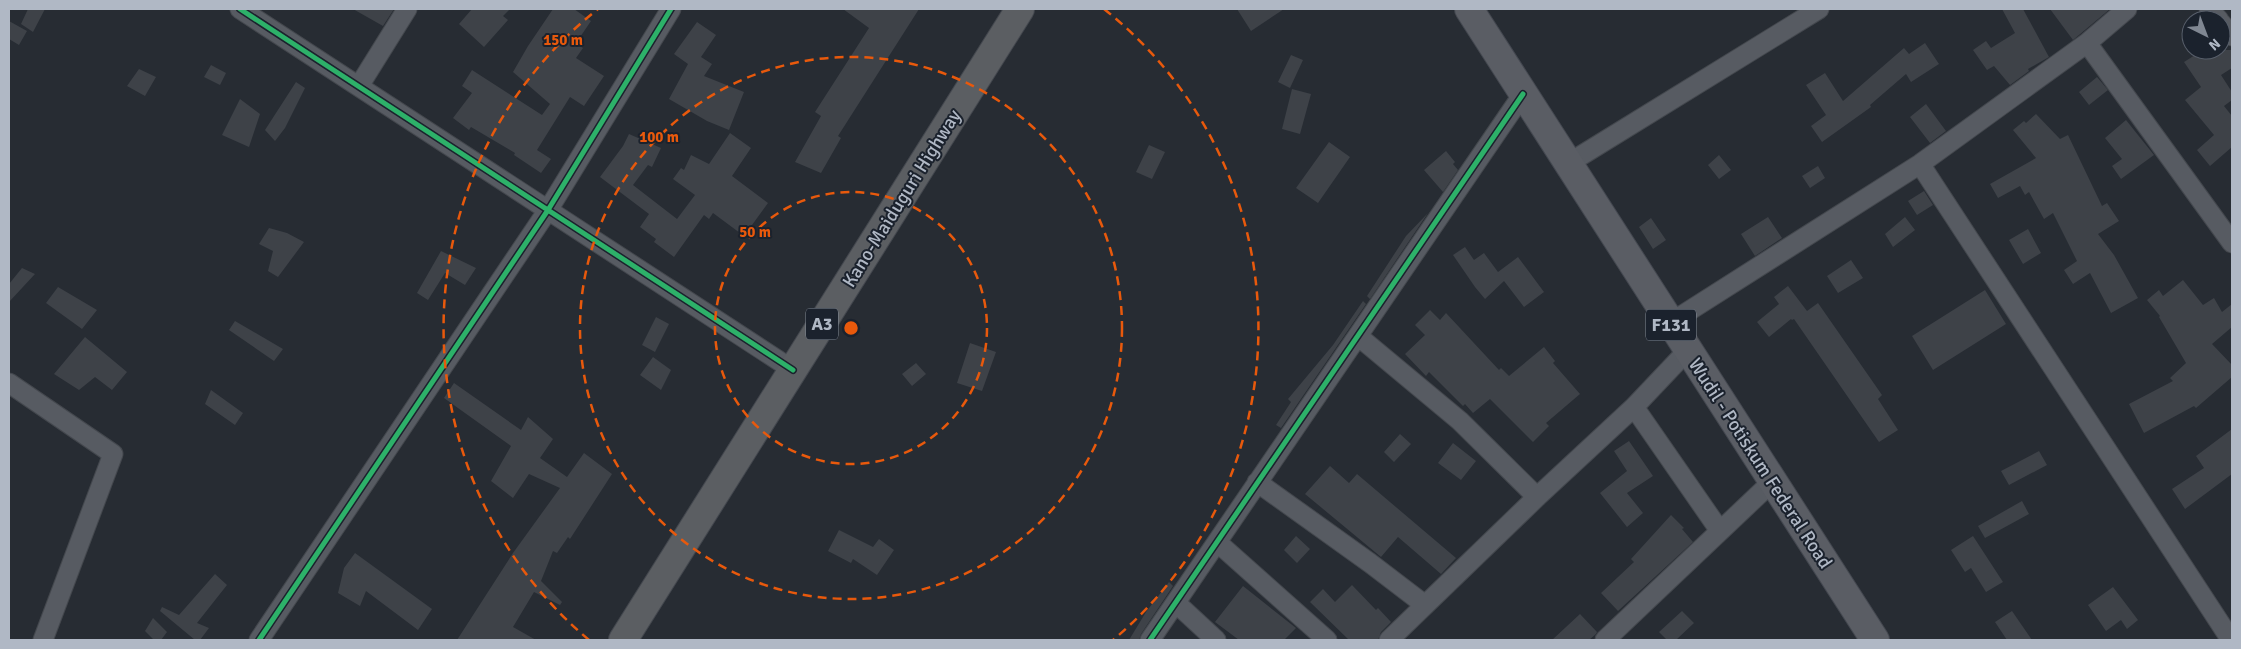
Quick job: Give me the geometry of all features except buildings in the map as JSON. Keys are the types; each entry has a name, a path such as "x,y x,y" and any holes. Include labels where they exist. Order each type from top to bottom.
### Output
{"highway":[{"name":"Kano-Maiduguri Highway","path":"623,640 1020,9"}],"main road":[{"name":"Wudil - Potiskum Federal Road","path":"1468,9 1875,640"}],"street":[{"path":"240,9 793,370"},
{"path":"359,86 407,9"},
{"path":"259,640 548,210 671,9"},
{"path":"1569,163 1819,9"},
{"path":"1670,323 1920,164 2087,43 2127,9"},
{"path":"2087,43 2232,243"},
{"path":"1150,640 1523,94"},
{"path":"1920,164 2231,640"},
{"path":"1358,336 1460,421 1537,497"},
{"path":"1389,640 1537,497 1634,407 1688,350"},
{"path":"9,383 113,454 43,640"},
{"path":"1634,407 1720,531"},
{"path":"1605,640 1773,481"},
{"path":"1257,482 1426,605"},
{"path":"1217,542 1327,640"},
{"path":"1176,603 1216,640"}],"cycle path":[{"path":"240,9 793,370"},
{"path":"259,640 548,210 671,9"},
{"path":"1150,640 1523,94"}]}
